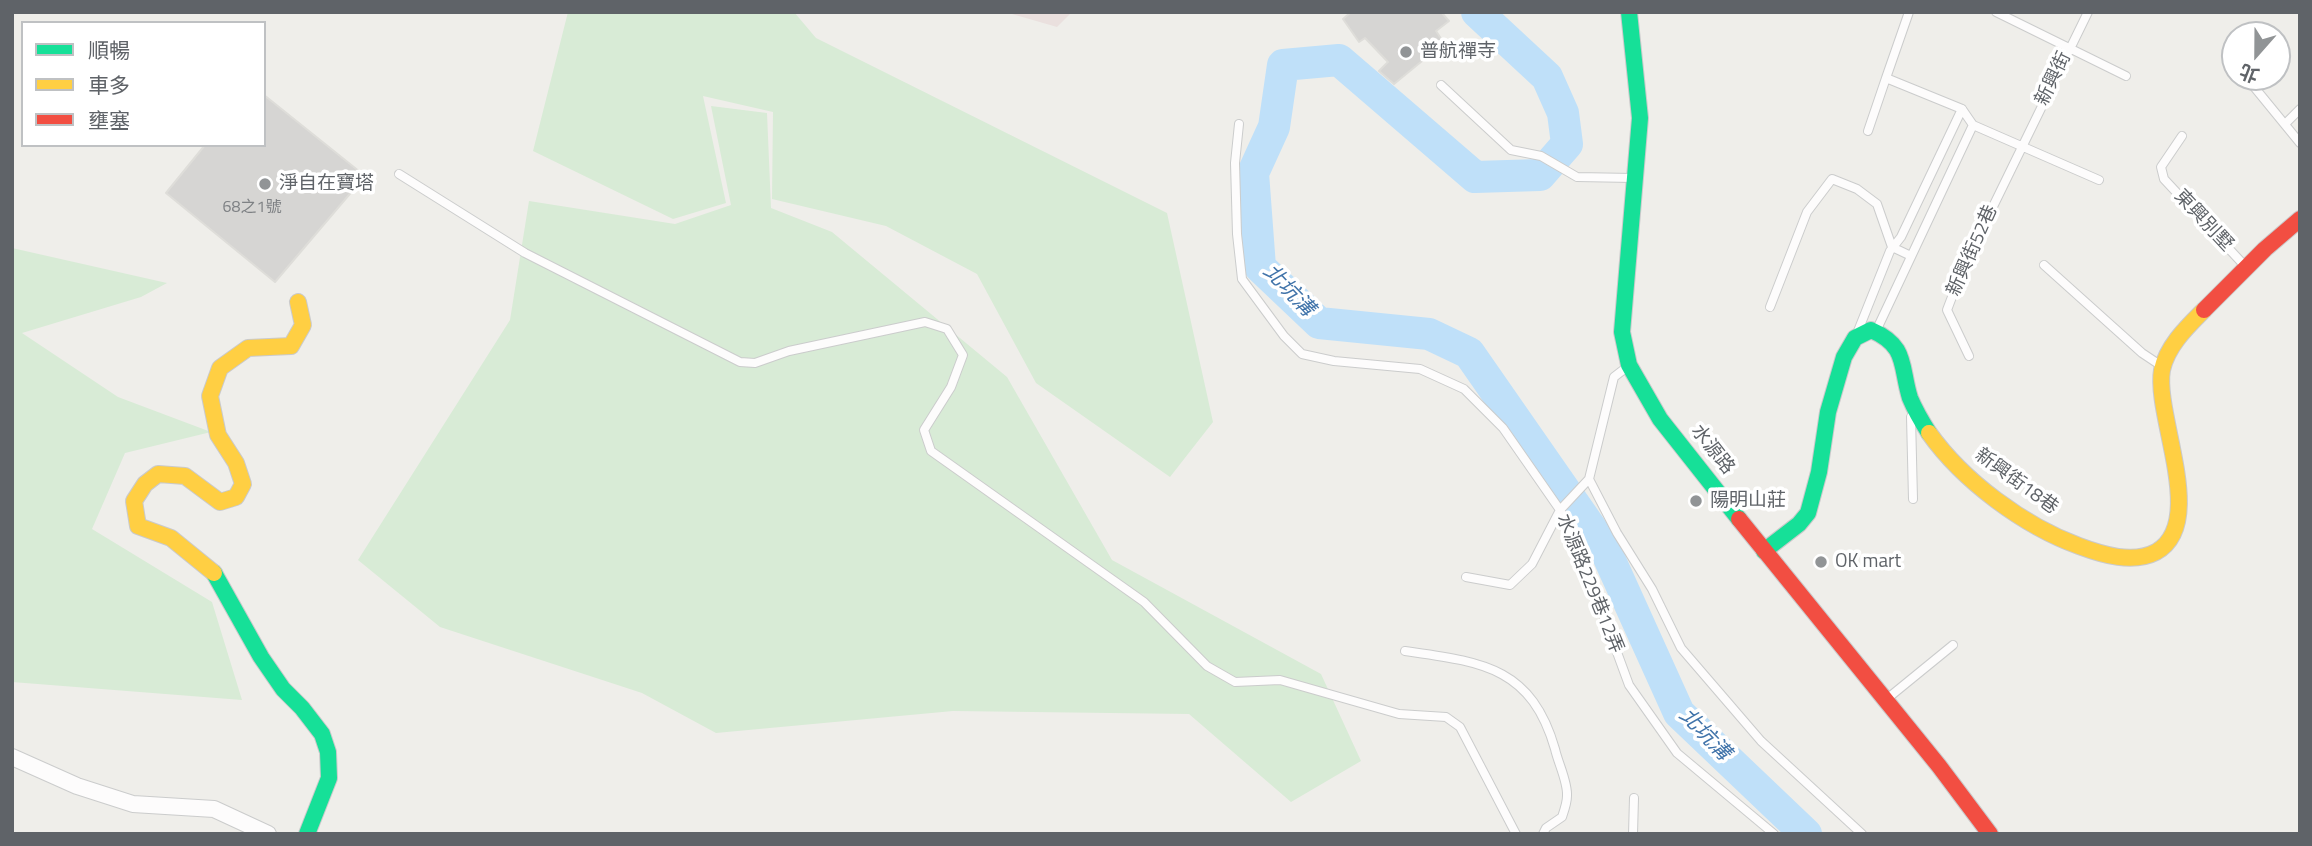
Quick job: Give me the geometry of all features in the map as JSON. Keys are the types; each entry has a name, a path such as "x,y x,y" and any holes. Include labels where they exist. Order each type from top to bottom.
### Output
{"street":[{"name":"水源路","path":"1629,12 1640,118 1622,332 1629,365 1660,419 1990,834"},
{"path":"2162,366 2173,345 2246,268 2300,219"},
{"path":"298,302 303,325 291,345 248,348 219,368 210,396 218,435 236,463 243,484 236,498 220,502 185,476 158,474 145,484 134,501 138,526 171,538 212,570 261,657 283,689 322,734 328,752 329,778 307,834"},
{"path":"1764,551 1799,524 1808,513 1819,472 1828,412 1844,357 1855,338 1871,330 1875,332"},
{"name":"新興街18巷","path":"1875,332 1887,336 1900,353 1911,400 1928,431 1962,472 2035,527 2113,557 2144,558 2160,551 2175,531 2177,517 2173,449 2161,384 2162,366"},
{"path":"12,757 77,786 133,804 214,809 268,834"}],"lane":[{"path":"1868,131 1909,12"},
{"path":"1996,12 2126,76"},
{"name":"新興街","path":"2021,145 2088,12"},
{"path":"1886,78 1962,109 1973,125 2099,180"},
{"path":"1441,85 1511,150 1541,156 1577,177 1636,178"},
{"path":"2258,91 2300,143"},
{"path":"1855,338 1892,247 1901,237 1962,109"},
{"path":"2286,123 2300,109"},
{"name":"水源路229巷12弄","path":"1239,124 1235,163 1237,234 1242,279 1284,336 1302,354 1334,361 1420,369 1464,389 1503,428 1560,510 1582,557 1629,685 1677,753 1774,834"},
{"path":"1875,332 1973,125"},
{"name":"東興別墅","path":"2182,136 2161,167 2164,179 2246,268"},
{"name":"新興街52巷","path":"1969,356 1947,310 1963,268 2021,145"},
{"path":"400,174 525,253 740,362 755,363 789,351 925,322 947,328 963,355 951,387 924,429 931,451 1144,601 1207,666 1235,682 1280,680 1399,714 1446,717 1460,727 1516,834"},
{"path":"1770,307 1807,212 1832,179 1857,189 1877,204 1892,247 1911,256"},
{"path":"2044,265 2142,354 2162,366"},
{"path":"1466,577 1510,585 1532,564 1560,510 1588,479 1614,377 1629,365"},
{"path":"1911,400 1913,499"},
{"path":"1588,479 1651,589 1681,648 1760,741 1862,834"},
{"path":"1886,700 1953,645"},
{"path":"1405,651 1467,660 1486,666 1510,678 1538,707 1548,726 1568,794 1562,817 1546,828 1543,834"},
{"path":"1633,834 1634,798"}],"shaded area":[{"path":"1005,12 1072,12 1057,27"}],"green space":[{"path":"568,12 794,12 816,38 1167,213 1213,422 1170,477 1036,383 977,274 886,226 772,199 773,112 703,96 726,203 673,219 533,151"},
{"path":"711,106 767,113 771,208 832,232 1007,377 1112,560 1321,674 1361,761 1291,802 1189,714 953,711 716,733 642,693 440,627 358,560 510,320 529,201 675,224 731,205"},
{"path":"12,248 167,283 141,297 22,333 118,397 211,432 125,453 92,529 212,602 242,700 12,682"}],"building":[{"name":"普航禪寺","path":"1351,12 1441,12 1449,21 1436,31 1444,43 1394,84 1379,71 1388,62 1365,38 1359,42 1343,19"},
{"name":"淨自在寶塔","path":"266,97 365,176 275,282 166,193 203,147 266,147"}],"waterway":[{"name":"北坑溝","path":"1477,12 1547,77 1563,113 1567,144 1540,175 1475,177 1339,60 1283,65 1274,127 1253,173 1260,267 1319,323 1429,334 1469,353 1604,547 1679,713 1806,834"}],"traffic: fast":[{"path":"1629,12 1640,118 1622,332 1629,365 1660,419 1739,519"},
{"path":"1764,551 1799,524 1808,513 1819,472 1828,412 1844,357 1855,338 1871,330 1883,336 1897,350 1910,398 1929,433"},
{"path":"214,573 261,657 283,689 322,734 328,752 329,778 307,834"}],"traffic: slow":[{"path":"214,573 171,538 138,526 134,501 145,484 158,474 185,476 220,502 236,497 243,484 236,463 218,435 210,396 220,368 248,348 291,346 303,325 298,302"},
{"path":"1929,433 1977,485 2037,527 2079,546 2108,555 2128,558 2156,552 2171,538 2178,518 2179,494 2165,413 2162,370 2173,345 2204,310"}],"traffic: jam":[{"path":"2204,310 2265,249 2300,219"},
{"path":"1739,519 1939,766 1990,834"}],"place":[{"name":"普航禪寺","path":"1406,52"},
{"name":"淨自在寶塔","path":"265,184"},
{"name":"陽明山莊","path":"1696,501"},
{"name":"OK mart","path":"1821,562"}]}
